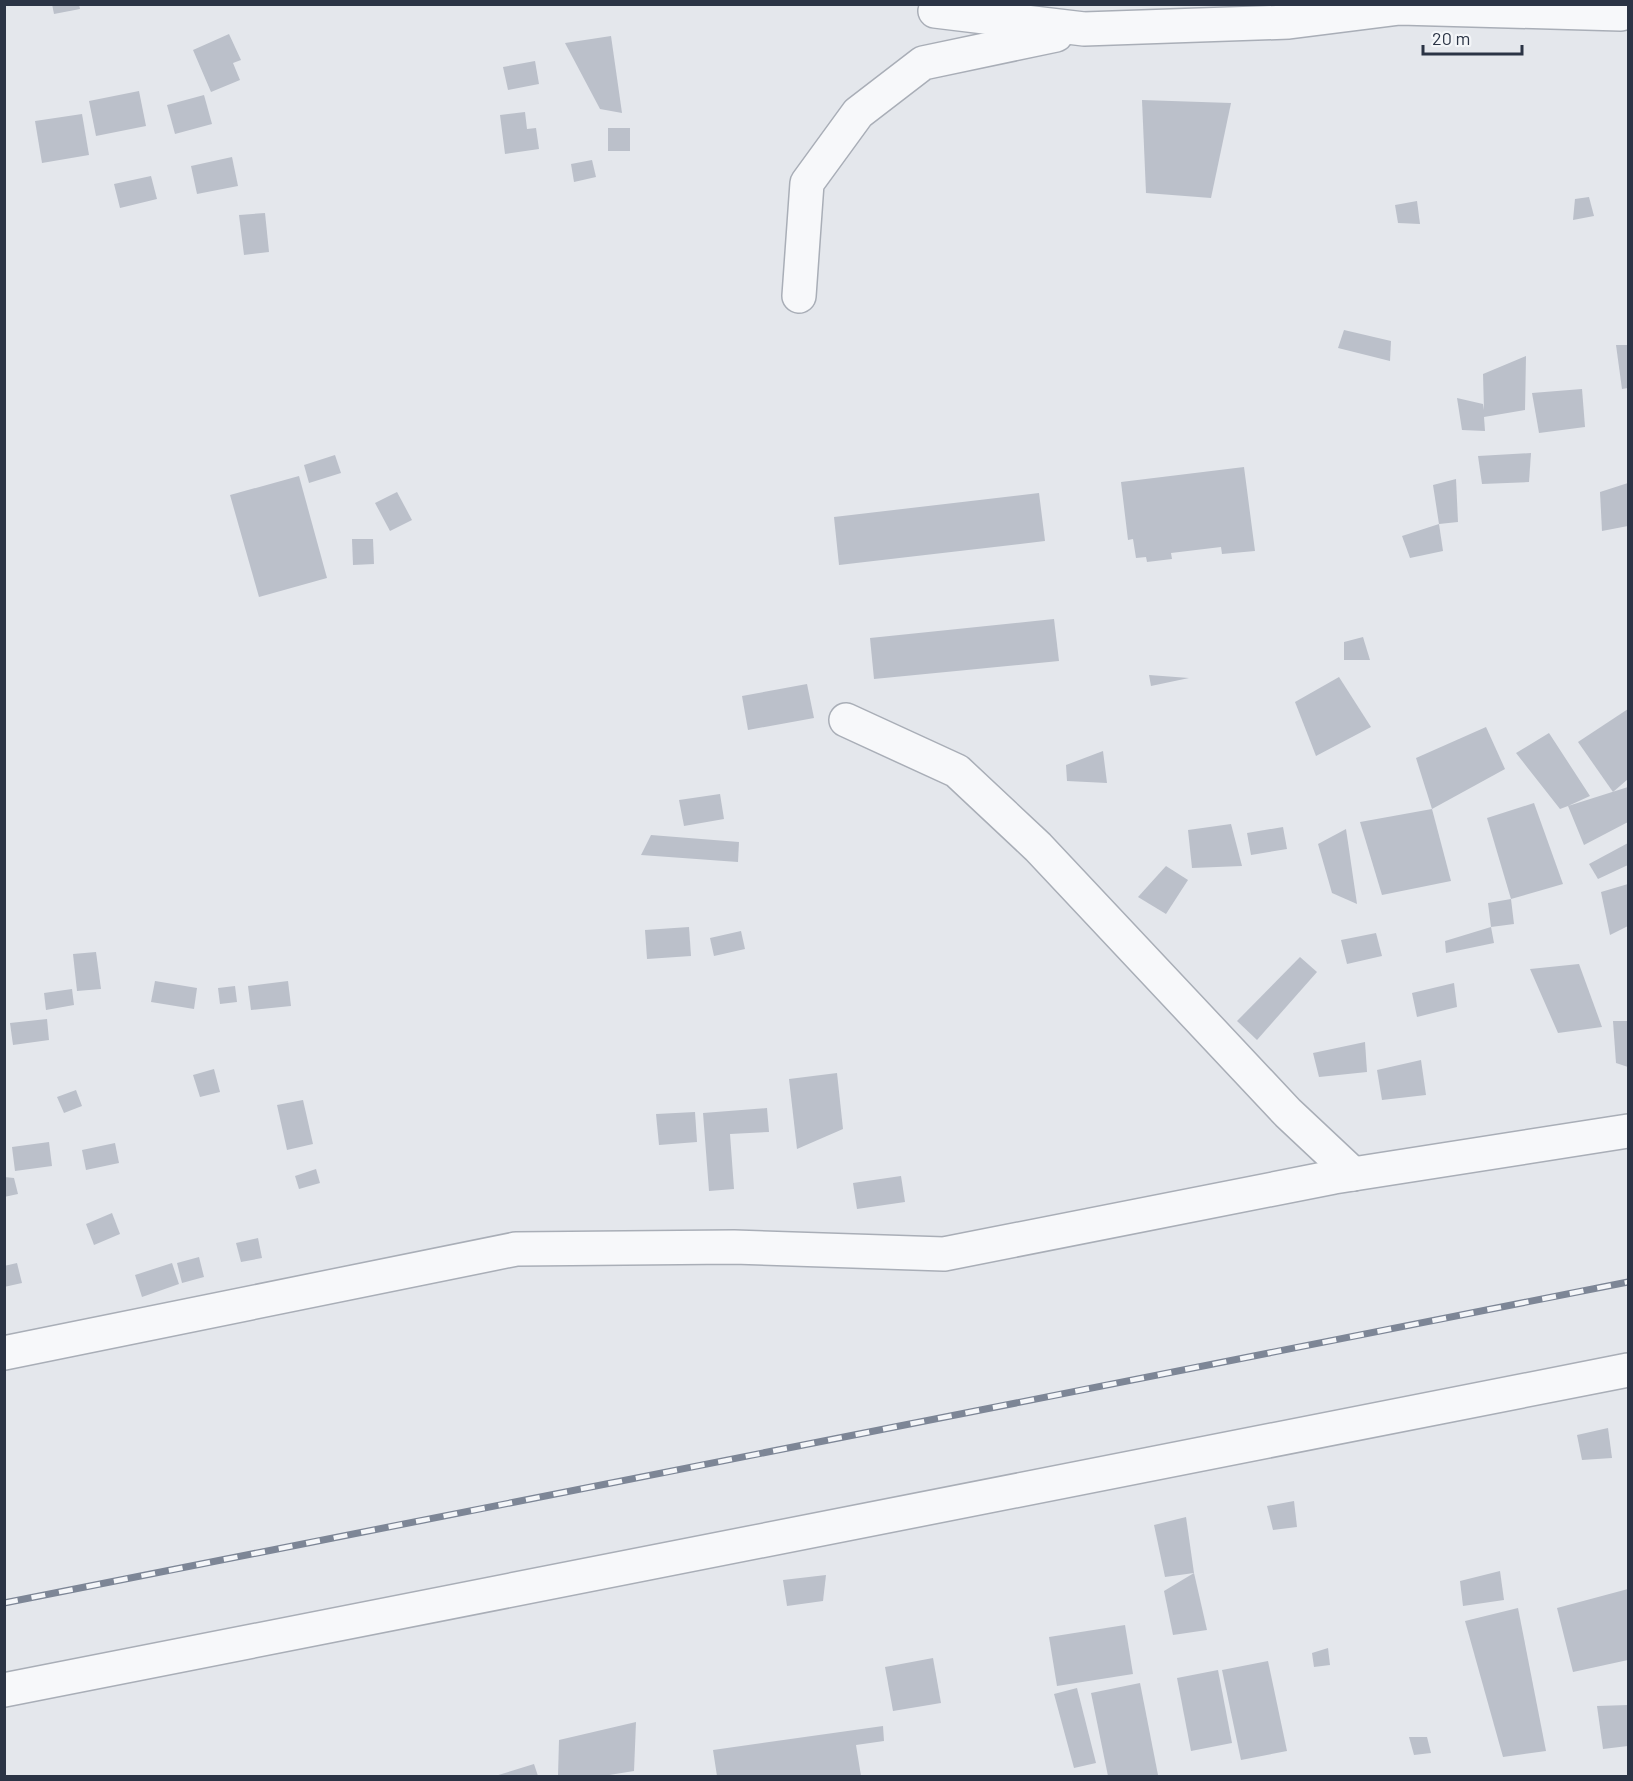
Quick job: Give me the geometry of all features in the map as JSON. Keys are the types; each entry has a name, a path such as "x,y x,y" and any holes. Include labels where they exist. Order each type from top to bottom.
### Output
{"street":[{"path":"935,11 1084,29 1289,22 1400,8 1621,14 1629,12"},
{"path":"799,296 807,183 858,113 923,63 1084,29"},
{"path":"846,720 957,771 1038,847 1288,1113 1353,1174"},
{"path":"4,1353 516,1249 734,1247 944,1254 1353,1174 1629,1131"},
{"path":"4,1690 1629,1370"}],"building":[{"path":"52,4 79,4 80,9 54,14"},
{"path":"229,34 241,60 233,63 240,80 211,92 193,50"},
{"path":"611,36 622,113 600,109 565,43"},
{"path":"535,61 539,84 508,90 503,67"},
{"path":"139,91 146,126 96,136 89,101"},
{"path":"204,95 212,124 175,134 167,105"},
{"path":"1142,100 1231,103 1211,198 1146,193"},
{"path":"525,112 527,129 536,128 539,149 505,154 500,115"},
{"path":"82,114 89,155 42,163 35,121"},
{"path":"608,128 630,128 630,151 608,151"},
{"path":"232,157 238,186 197,194 191,166"},
{"path":"592,160 596,177 574,182 571,164"},
{"path":"151,176 157,199 120,208 114,184"},
{"path":"1589,197 1594,216 1573,220 1575,199"},
{"path":"1417,201 1420,224 1398,223 1395,205"},
{"path":"265,213 269,252 244,255 239,215"},
{"path":"1344,330 1391,341 1390,361 1338,348"},
{"path":"1616,345 1628,345 1628,388 1622,389"},
{"path":"1526,356 1525,410 1484,417 1485,431 1462,430 1457,398 1483,404 1484,410 1483,374"},
{"path":"1582,389 1585,427 1539,433 1532,393"},
{"path":"1531,453 1529,482 1482,484 1478,456"},
{"path":"335,455 341,473 309,483 304,465"},
{"path":"1244,467 1255,551 1222,554 1221,547 1171,553 1172,559 1147,562 1146,557 1136,558 1133,539 1128,540 1121,482"},
{"path":"299,476 327,578 259,597 230,495"},
{"path":"1456,479 1458,522 1439,524 1433,485"},
{"path":"1628,483 1628,526 1602,531 1600,492"},
{"path":"397,492 412,520 390,531 375,503"},
{"path":"1039,493 1045,541 839,565 834,517"},
{"path":"1439,524 1443,551 1410,558 1402,536"},
{"path":"352,539 373,539 374,564 353,565"},
{"path":"1054,619 1059,661 874,679 870,638"},
{"path":"1363,637 1370,660 1344,660 1344,642"},
{"path":"1149,675 1189,678 1151,686"},
{"path":"1339,677 1371,727 1316,756 1295,702"},
{"path":"807,684 814,718 748,730 742,696"},
{"path":"1628,709 1628,779 1613,792 1578,742"},
{"path":"1486,727 1505,769 1432,809 1416,758"},
{"path":"1549,733 1590,796 1560,809 1516,753"},
{"path":"1103,751 1107,783 1067,781 1066,765"},
{"path":"1628,787 1628,822 1584,845 1568,806"},
{"path":"720,794 724,819 684,826 679,800"},
{"path":"1534,803 1563,884 1511,899 1487,818"},
{"path":"1432,809 1451,881 1382,895 1360,822"},
{"path":"1231,824 1242,866 1192,868 1188,830"},
{"path":"1283,827 1287,849 1251,855 1247,833"},
{"path":"1346,829 1357,904 1332,893 1318,844"},
{"path":"651,835 739,842 738,862 641,855"},
{"path":"1628,843 1628,865 1598,879 1589,864"},
{"path":"1166,866 1188,880 1166,914 1138,897"},
{"path":"1628,884 1628,926 1610,935 1601,892"},
{"path":"1511,899 1514,924 1491,927 1488,903"},
{"path":"689,927 691,956 647,959 645,930"},
{"path":"1491,927 1494,943 1446,953 1445,941"},
{"path":"741,931 745,949 714,956 710,938"},
{"path":"1376,933 1382,956 1347,964 1341,940"},
{"path":"96,952 101,989 77,991 73,954"},
{"path":"1300,957 1317,972 1257,1040 1237,1021"},
{"path":"1579,964 1602,1027 1558,1033 1530,969"},
{"path":"155,981 197,988 194,1009 151,1002"},
{"path":"288,981 291,1006 251,1010 248,986"},
{"path":"1454,983 1457,1007 1417,1017 1412,993"},
{"path":"235,986 237,1002 220,1004 218,988"},
{"path":"72,989 74,1005 46,1010 44,993"},
{"path":"47,1019 49,1040 13,1045 10,1023"},
{"path":"1613,1021 1628,1021 1628,1067 1616,1063"},
{"path":"1365,1042 1367,1072 1319,1077 1313,1053"},
{"path":"1421,1060 1426,1095 1382,1100 1377,1070"},
{"path":"214,1069 220,1092 200,1097 193,1075"},
{"path":"837,1073 843,1129 797,1149 789,1079"},
{"path":"76,1090 82,1106 64,1113 57,1097"},
{"path":"303,1100 313,1144 287,1150 277,1105"},
{"path":"767,1108 769,1132 730,1134 734,1189 709,1191 703,1113"},
{"path":"695,1112 697,1142 659,1145 656,1114"},
{"path":"49,1142 52,1166 15,1171 12,1147"},
{"path":"115,1143 119,1163 86,1170 82,1150"},
{"path":"316,1169 320,1183 299,1189 295,1176"},
{"path":"901,1176 905,1202 857,1209 853,1183"},
{"path":"4,1177 14,1178 18,1194 4,1197"},
{"path":"112,1213 120,1234 94,1245 86,1224"},
{"path":"258,1238 262,1258 241,1262 236,1243"},
{"path":"199,1257 204,1277 182,1283 177,1263"},
{"path":"17,1263 22,1283 4,1287 4,1266"},
{"path":"172,1263 179,1284 142,1297 135,1275"},
{"path":"1608,1428 1612,1458 1582,1460 1577,1435"},
{"path":"1294,1501 1297,1527 1273,1530 1267,1506"},
{"path":"1186,1517 1194,1573 1165,1577 1154,1525"},
{"path":"1500,1571 1504,1600 1463,1606 1460,1581"},
{"path":"1194,1573 1207,1630 1173,1635 1164,1591"},
{"path":"826,1575 823,1601 787,1606 783,1580"},
{"path":"1628,1589 1628,1660 1573,1672 1557,1608"},
{"path":"1518,1608 1546,1751 1503,1757 1465,1621"},
{"path":"1125,1625 1133,1674 1057,1686 1049,1637"},
{"path":"1328,1648 1330,1665 1314,1667 1312,1653"},
{"path":"933,1658 941,1703 893,1711 885,1667"},
{"path":"1268,1661 1287,1751 1241,1760 1222,1670"},
{"path":"1218,1670 1232,1743 1191,1751 1177,1678"},
{"path":"1140,1683 1158,1775 1108,1776 1091,1693"},
{"path":"1077,1688 1096,1763 1074,1768 1054,1694"},
{"path":"1628,1705 1628,1746 1603,1749 1597,1706"},
{"path":"636,1722 634,1771 603,1776 558,1776 559,1740"},
{"path":"883,1726 884,1741 856,1745 861,1776 717,1776 713,1750"},
{"path":"1409,1737 1427,1737 1431,1753 1414,1755"},
{"path":"534,1764 538,1776 495,1776"}],"railway":[{"path":"4,1603 1628,1282"}]}
